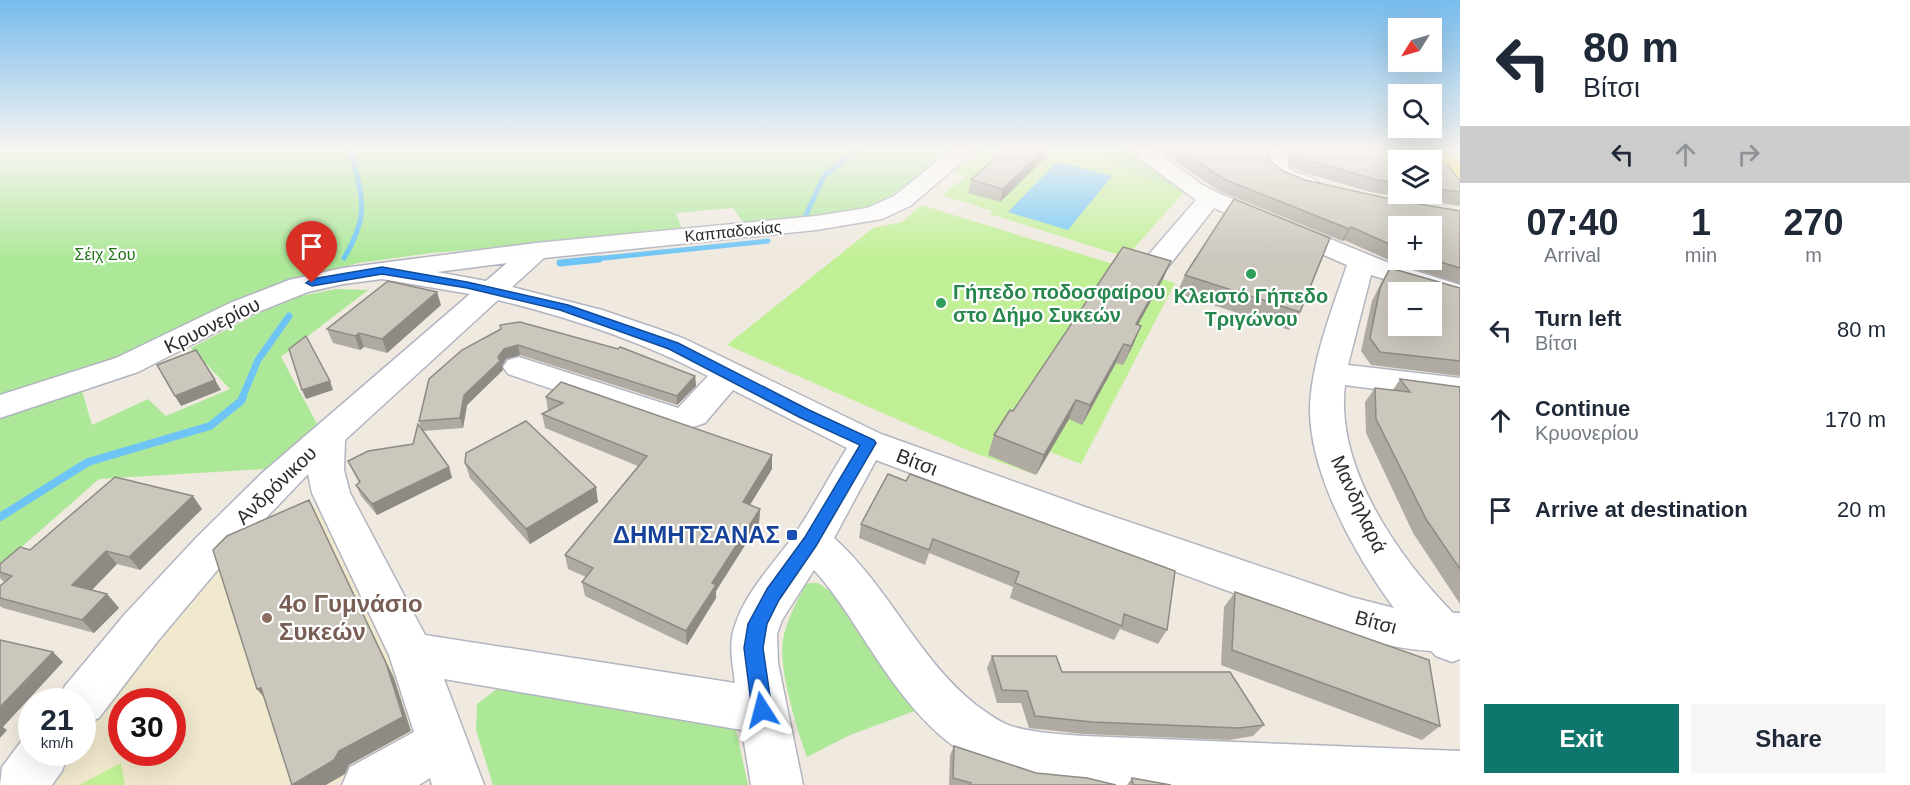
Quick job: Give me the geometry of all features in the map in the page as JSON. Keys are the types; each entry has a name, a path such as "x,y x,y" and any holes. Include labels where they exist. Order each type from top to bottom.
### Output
{"street":[{"name":"Καππαδοκίας","path":"536,251 816,223 873,214 902,201 921,186"},
{"path":"1188,186 1210,198 1362,262 1460,294"},
{"path":"1267,222 1324,189 1315,186"},
{"path":"1154,266 1210,198"},
{"name":"Κρυονερίου","path":"0,407 127,365 216,320 283,291 327,279 382,270 536,251"},
{"path":"494,291 536,251"},
{"name":"Μανδηλαρά","path":"1362,262 1330,373 1326,404 1333,451 1345,482 1391,570 1404,589 1454,639"},
{"name":"Βίτσι","path":"382,270 564,307 628,328 674,346 868,443 1071,518 1351,616 1405,630 1454,639"},
{"name":"Ανδρόνικου","path":"93,688 141,628 211,549 274,484 494,291"},
{"path":"519,367 678,420 693,415 728,374"},
{"path":"1330,373 1460,389"},
{"path":"328,435 326,470 331,493 411,653 451,764 368,785"},
{"path":"777,785 762,710 754,648 758,624 773,594 811,542 868,443"},
{"path":"811,542 842,574 904,662 930,694 972,730 1009,750 1038,757 1084,761 1460,777"},
{"path":"411,653 762,710"},
{"path":"20,785 34,766"}],"shaded area":[{"name":"4ο Γυμνάσιο Συκεών","path":"317,505 425,732 333,785 32,785 46,766 96,766 96,701 218,555"}],"green space":[{"name":"Σέιχ Σου","path":"0,186 905,186 873,209 746,226 733,208 676,213 683,232 431,253 358,263 299,280 142,353 0,401"},
{"path":"954,186 1170,186 1185,191 1126,257 990,214 992,211 942,195"},
{"path":"921,205 1175,283 1081,464 1050,452 1036,475 972,452 727,345 873,228 902,222"},
{"path":"336,289 368,290 281,357 322,433 282,468 99,479 0,566 0,414 81,387 92,425 148,399 166,416 230,389 191,348 286,299"},
{"path":"818,583 837,596 920,709 850,735 807,757 789,698 782,651 789,618 806,584"},
{"path":"498,688 736,730 748,785 493,785 476,730 477,704"},
{"path":"115,766 122,766 125,785 79,785"}],"water":[{"path":"1034,186 1104,186 1068,230 1008,212"}],"building":[{"path":"991,186 1006,186 1003,189"},
{"path":"1241,186 1330,186 1388,198 1388,204 1419,204 1460,211 1460,268 1442,262 1442,216 1388,216 1388,244 1351,227 1349,229"},
{"path":"1442,186 1460,186 1460,192 1442,190"},
{"name":"Κλειστό Γήπεδο Τριγώνου","path":"1234,199 1330,238 1300,312 1185,275"},
{"path":"1123,247 1171,261 1136,324 1141,326 1131,346 1124,344 1090,405 1076,400 1044,455 994,435 1010,410 1013,411"},
{"path":"1389,270 1397,270 1439,282 1388,282 1388,336 1442,336 1442,283 1460,288 1460,361 1380,352 1370,338 1380,288"},
{"path":"388,281 437,292 382,339 359,333 355,336 327,329"},
{"path":"520,322 618,349 620,347 695,376 677,396 518,345 504,349 498,357 500,361 464,395 460,418 419,421 429,379 462,350 501,329 500,325"},
{"path":"306,336 330,381 302,390 289,349"},
{"path":"196,350 215,380 175,396 157,365"},
{"path":"1400,379 1460,387 1460,569 1426,519 1376,419 1375,388 1410,392"},
{"path":"561,382 772,455 743,502 760,509 712,583 716,585 686,631 582,582 593,568 565,555 647,456 542,414 563,403 546,397"},
{"path":"526,421 596,487 526,529 465,463 466,453"},
{"path":"418,424 449,467 372,504 356,485 360,482 348,461 368,451 413,444"},
{"path":"888,474 906,481 910,474 1175,571 1167,630 1124,614 1122,626 1015,583 1019,572 933,539 929,550 861,524"},
{"path":"115,477 193,496 129,557 106,551 72,585 107,594 82,620 0,598 0,586 12,576 0,572 0,564 20,547 30,550"},
{"path":"309,500 386,663 403,717 339,751 334,760 292,785 261,688 257,689 213,550 227,536"},
{"path":"1235,592 1429,660 1440,726 1232,650"},
{"path":"0,640 53,652 18,688 0,707"},
{"path":"992,656 1056,656 1062,672 1230,672 1264,725 1239,728 1092,722 1035,716 1027,691 1002,690"},
{"path":"954,746 1036,773 1087,778 1116,785 970,785 971,783 953,778"},
{"path":"1132,778 1171,785 1133,785"}],"waterway":[{"path":"344,258 353,242 361,216 362,204 359,186"},
{"path":"805,217 820,186"},
{"path":"585,260 768,241"},
{"path":"560,263 599,259"},
{"path":"242,398 258,360 289,316"},
{"path":"0,517 88,462 210,426 243,397"}],"place":[{"name":"Κλειστό Γήπεδο Τριγώνου","path":"1251,274"},
{"name":"Γήπεδο ποδοσφαίρου στο Δήμο Συκεών","path":"941,303"},
{"name":"ΔΗΜΗΤΣΑΝΑΣ","path":"792,535"},
{"name":"4ο Γυμνάσιο Συκεών","path":"267,618"}],"route":[{"path":"312,283 382,270 467,285 564,307 674,346 837,430 868,443 811,542 762,613 755,634 754,648 762,710"}]}
